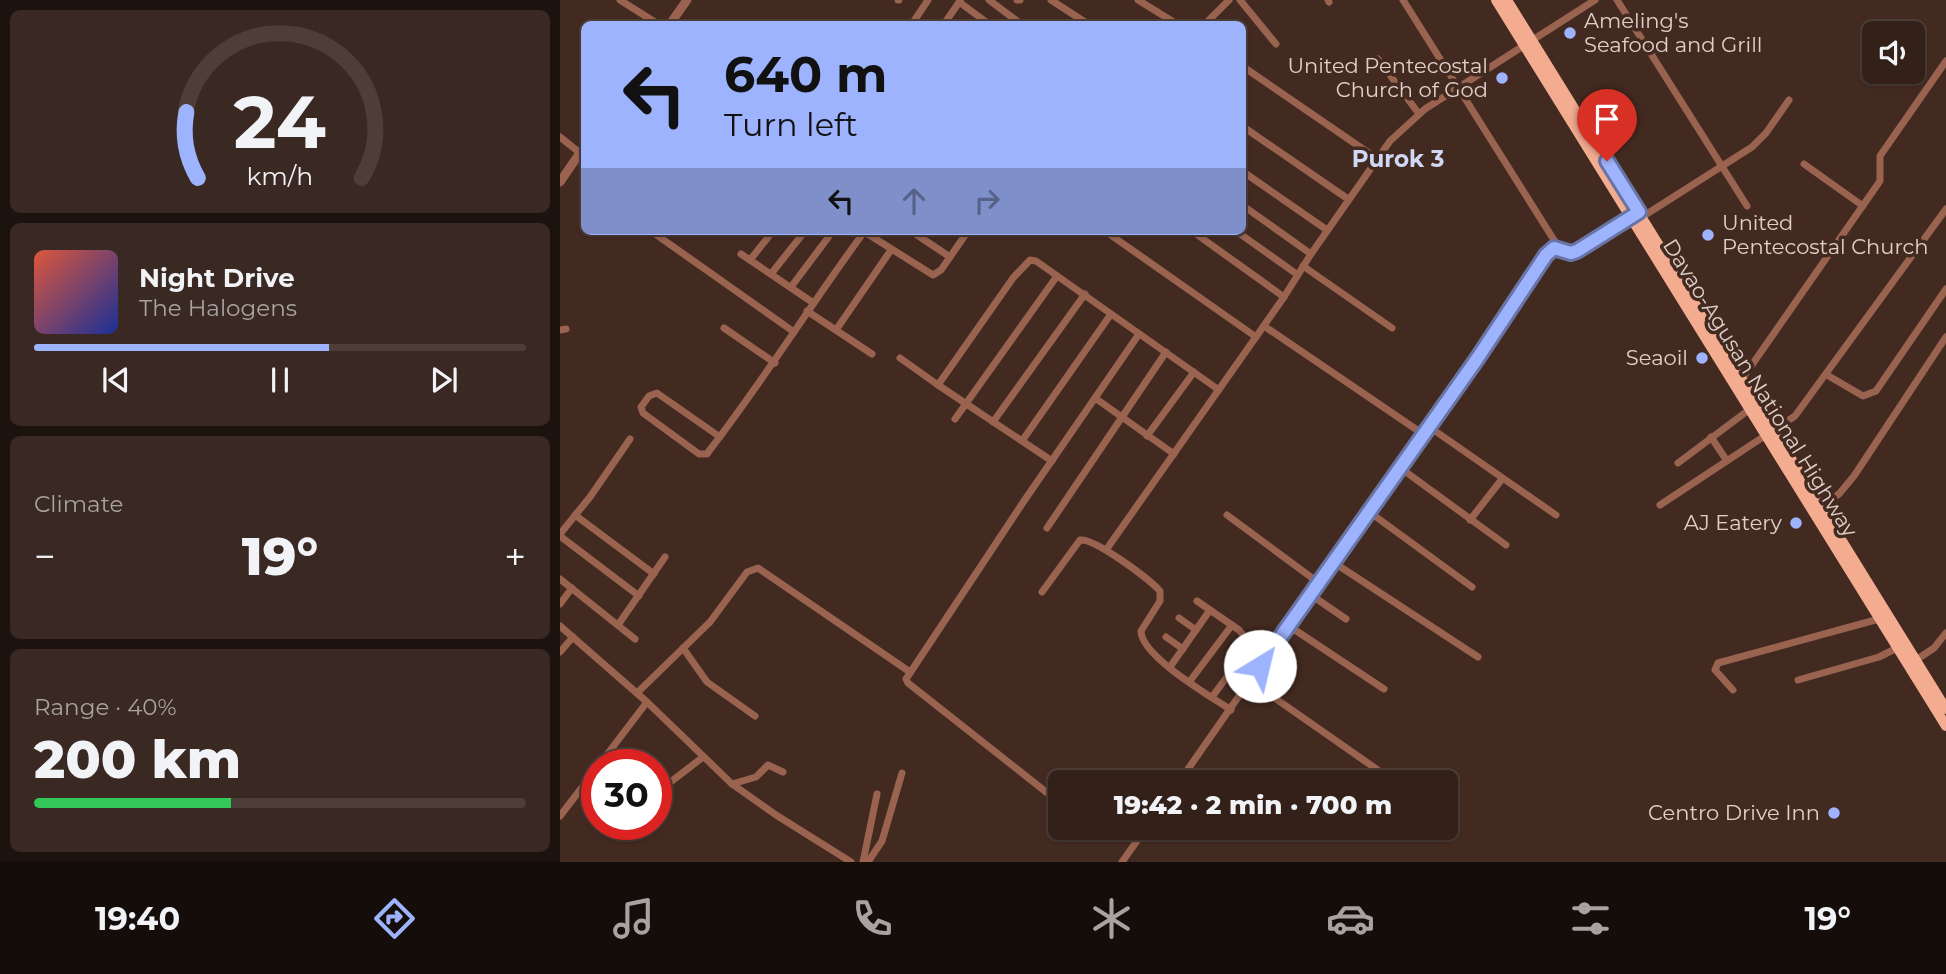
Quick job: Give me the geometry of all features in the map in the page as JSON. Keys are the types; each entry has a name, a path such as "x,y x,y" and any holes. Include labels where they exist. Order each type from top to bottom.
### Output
{"highway":[{"name":"Davao-Agusan National Highway","path":"1496,0 1528,43 1637,216 1912,663 1946,726"},
{"name":"Davao-Agusan National Highway","path":"1507,0 1528,43"},
{"name":"Davao-Agusan National Highway","path":"1739,383 1750,409 1821,506 1832,532 1897,648 1912,663 1946,709"}],"street":[{"path":"620,0 653,21"},
{"path":"672,21 687,0"},
{"path":"914,21 928,0"},
{"path":"989,0 1017,21"},
{"path":"1051,0 1083,21"},
{"path":"1138,0 1172,21"},
{"path":"1208,21 1229,0"},
{"path":"1240,0 1276,44"},
{"path":"1403,0 1559,248 1571,253 1721,167 1759,141 1789,100"},
{"path":"1106,550 1390,141 1419,114 1595,0"},
{"path":"1617,0 1747,206"},
{"path":"946,21 959,1 985,21"},
{"path":"1378,59 1419,114"},
{"path":"1739,383 1880,181 1878,163 1883,150 1946,61"},
{"path":"1246,69 1376,158"},
{"path":"1246,129 1348,199"},
{"path":"560,137 581,148"},
{"path":"560,182 581,152"},
{"path":"1804,164 1863,206"},
{"path":"1246,174 1327,230"},
{"path":"1246,208 1311,254"},
{"path":"1660,505 1795,416 1946,209"},
{"path":"657,235 794,332"},
{"path":"750,260 770,235"},
{"path":"771,274 802,235"},
{"path":"791,287 830,235"},
{"path":"720,437 657,393 649,396 641,407 643,413 702,455 707,454 720,437 775,363 813,302 861,235"},
{"path":"870,235 933,275 938,273 965,235"},
{"path":"917,235 950,257"},
{"path":"1111,235 1256,337"},
{"path":"1198,235 1284,296"},
{"path":"1242,235 1298,275"},
{"path":"1188,770 1368,510 1477,359 1546,255 1559,248"},
{"path":"836,330 891,250"},
{"path":"741,254 813,302"},
{"path":"939,385 1026,262 1033,260 1219,390"},
{"path":"1303,266 1392,328"},
{"path":"955,419 1057,276"},
{"path":"1826,375 1863,396 1876,391 1946,289"},
{"path":"993,422 1085,294"},
{"path":"807,311 872,354"},
{"path":"1022,441 1111,314"},
{"path":"1264,326 1423,434"},
{"path":"724,328 775,363"},
{"path":"1048,794 906,679 1139,334"},
{"path":"1821,506 1839,494 1854,476 1946,337"},
{"path":"1047,528 1166,352"},
{"path":"900,358 1052,461"},
{"path":"1147,436 1194,372"},
{"path":"1095,398 1174,454"},
{"path":"1678,463 1750,409"},
{"path":"1428,426 1556,515"},
{"path":"1711,438 1727,461"},
{"path":"630,439 560,535 639,596"},
{"path":"1399,467 1506,545"},
{"path":"1471,520 1502,479"},
{"path":"1368,510 1472,587"},
{"path":"575,515 654,574"},
{"path":"1227,515 1319,583"},
{"path":"1042,592 1080,540 1090,540 1160,591 1160,601 1141,631 1141,636 1155,656 1231,710"},
{"path":"618,625 665,557"},
{"path":"1333,562 1478,657"},
{"path":"637,693 710,622 747,572 758,568 910,672"},
{"path":"560,579 635,639"},
{"path":"560,604 572,588"},
{"path":"1311,595 1346,619"},
{"path":"1197,601 1232,625 1246,636 1248,641 1246,651 1212,697"},
{"path":"1170,667 1210,610"},
{"path":"1179,618 1196,630"},
{"path":"1732,690 1715,670 1718,663 1879,619"},
{"path":"1190,681 1232,625"},
{"path":"560,626 647,702 732,784 851,862"},
{"path":"1289,626 1384,689"},
{"path":"1912,663 1934,648 1946,633"},
{"path":"560,652 573,636"},
{"path":"1166,637 1183,649"},
{"path":"683,648 707,682 755,716"},
{"path":"1798,680 1880,657 1897,648"},
{"path":"1233,668 1378,770"},
{"path":"611,749 647,702"},
{"path":"672,781 703,757"},
{"path":"732,784 756,777 768,765 783,772"},
{"path":"865,862 882,842 902,774"},
{"path":"560,816 581,788"},
{"path":"865,862 877,794"},
{"path":"1122,862 1138,840"}],"place":[{"name":"Ameling's Seafood and Grill","path":"1570,33"},
{"name":"United Pentecostal Church of God","path":"1502,78"},
{"name":"United Pentecostal Church","path":"1708,235"},
{"name":"Seaoil","path":"1702,358"},
{"name":"AJ Eatery","path":"1796,523"},
{"name":"Centro Drive Inn","path":"1834,813"}],"district":[{"name":"Purok 3","path":"1398,159"}],"route":[{"path":"1260,666 1477,359 1549,251 1554,248 1571,253 1577,251 1639,212 1607,161"}]}
